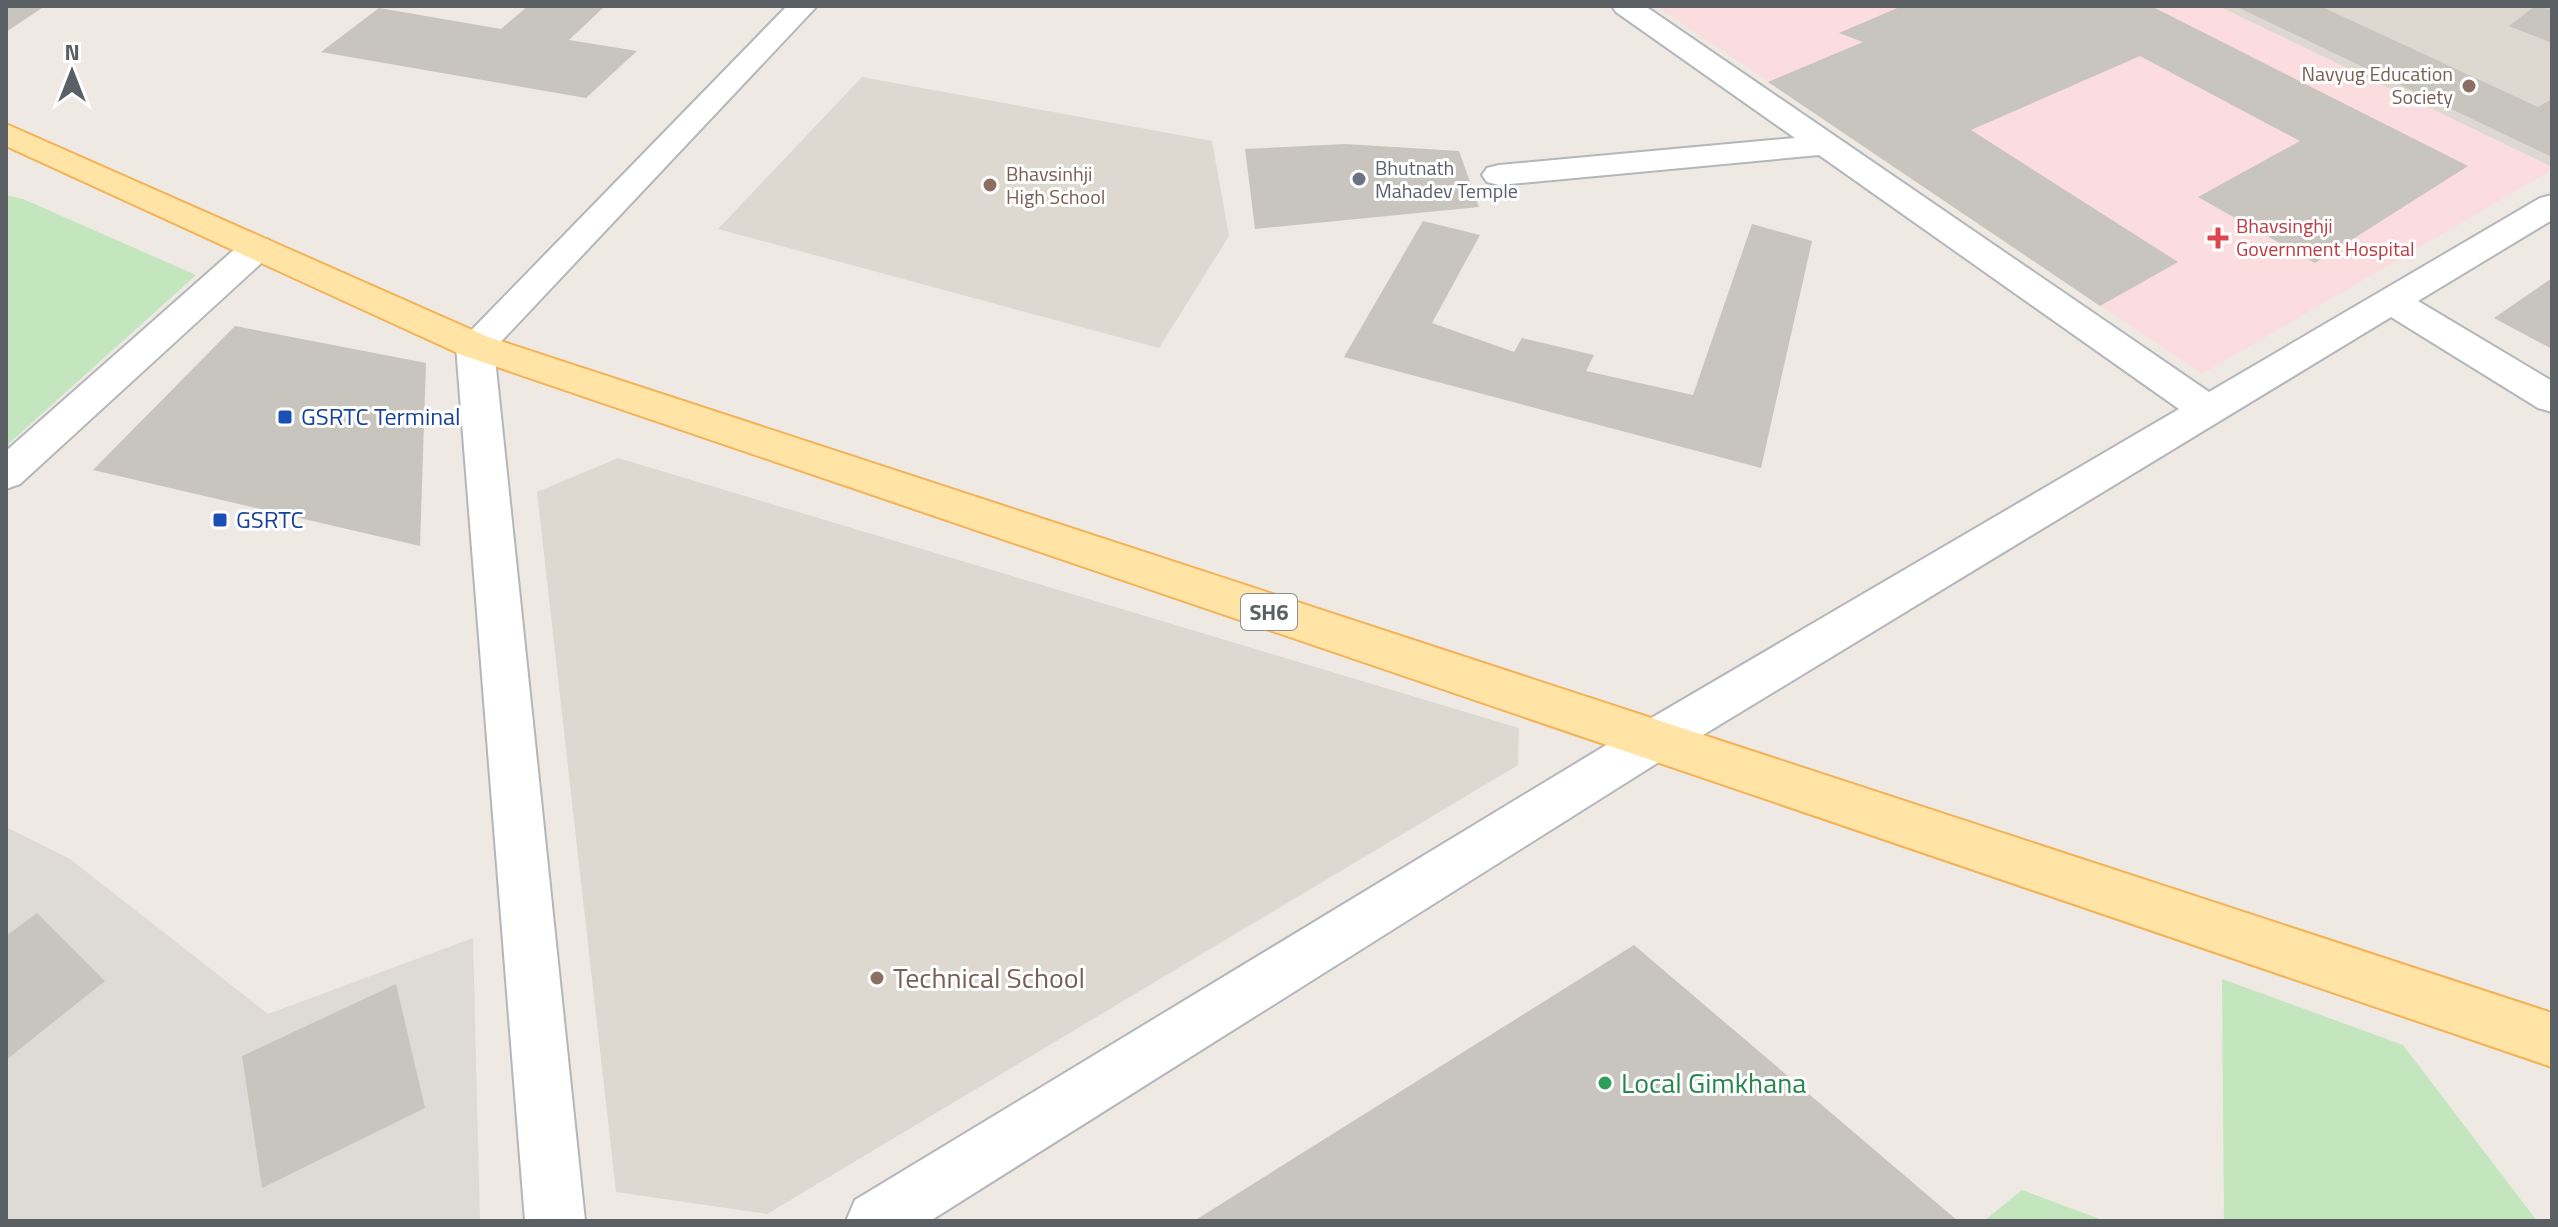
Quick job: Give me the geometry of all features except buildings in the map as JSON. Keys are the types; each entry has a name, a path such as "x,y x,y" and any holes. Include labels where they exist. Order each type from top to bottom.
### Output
{"main road":[{"name":"SH6","path":"6,134 475,346 2552,1040"}],"street":[{"path":"555,1221 475,346 803,6"},
{"path":"1626,6 2208,410"},
{"path":"1499,175 1827,145"},
{"path":"876,1221 1653,741 2552,205"},
{"path":"6,474 257,248"},
{"path":"2391,301 2552,399"}],"shaded area":[{"name":"Bhavsinghji Government Hospital","path":"1656,6 2218,6 2552,167 2552,170 2202,374"},
{"name":"Navyug Education Society","path":"2218,6 2552,6 2552,167"},
{"name":"Bhavsinhji High School","path":"862,77 1212,141 1229,236 1159,348 718,229"},
{"name":"Technical School","path":"618,458 1519,728 1518,765 767,1214 616,1192 537,492"},
{"path":"6,827 70,859 268,1014 473,938 480,1221 6,1221"}],"green space":[{"path":"6,195 23,199 196,275 6,446"},
{"path":"2222,979 2403,1045 2537,1221 2224,1221"},
{"path":"2022,1190 2105,1221 1984,1221"}],"place":[{"name":"Navyug Education Society","path":"2469,86"},
{"name":"Bhutnath Mahadev Temple","path":"1359,179"},
{"name":"Bhavsinhji High School","path":"990,185"},
{"name":"Bhavsinghji Government Hospital","path":"2218,238"},
{"name":"GSRTC Terminal","path":"285,417"},
{"name":"GSRTC","path":"220,520"},
{"name":"Technical School","path":"877,978"},
{"name":"Local Gimkhana","path":"1605,1083"}]}
